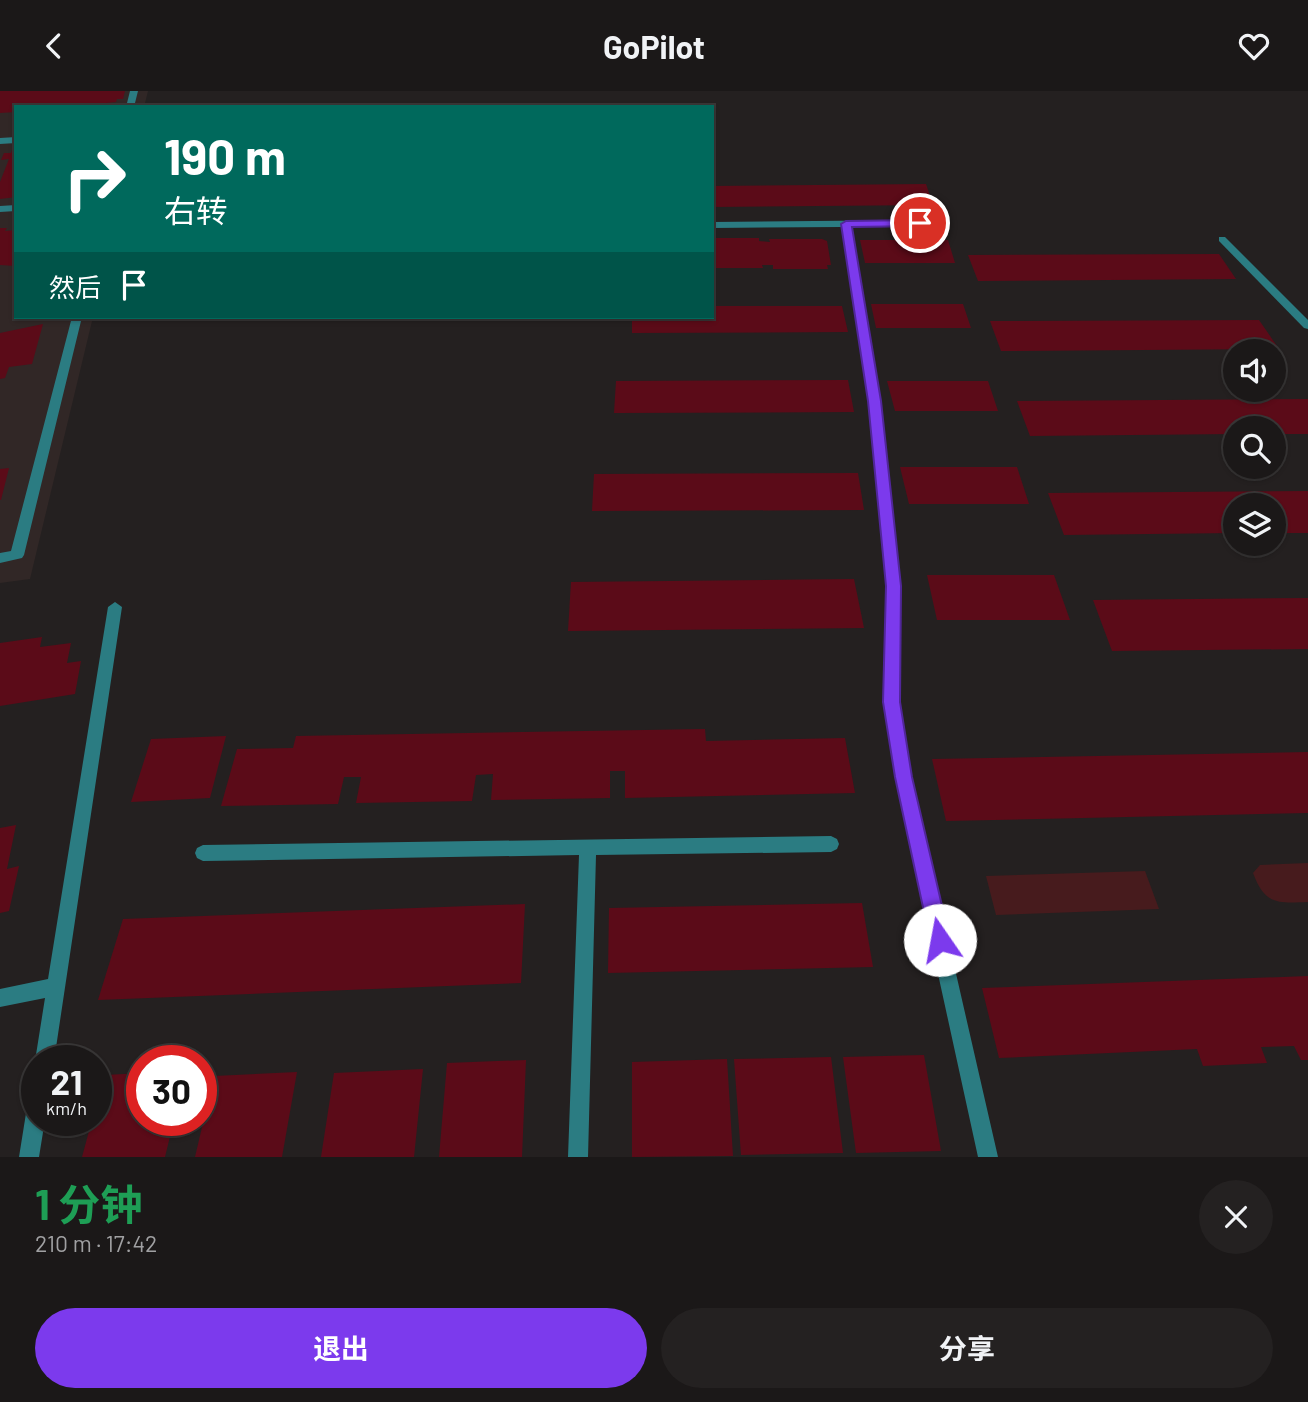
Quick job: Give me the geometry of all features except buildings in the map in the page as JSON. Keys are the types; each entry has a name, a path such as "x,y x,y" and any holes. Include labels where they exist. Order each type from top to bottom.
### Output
{"street":[{"path":"714,225 920,223"},
{"path":"846,224 874,401 894,586 891,702 904,777 988,1157"},
{"path":"1222,239 1308,325"},
{"path":"0,558 17,555 76,319"},
{"path":"46,1045 115,607"},
{"path":"203,853 831,844"},
{"path":"578,1157 588,847"},
{"path":"0,998 55,987"},
{"path":"29,1157 32,1136"}],"shaded area":[{"path":"0,91 148,91 144,105 14,105 14,319 93,319 30,579 0,583"},
{"path":"1308,863 1308,902 1273,900 1262,891 1253,873 1260,865"},
{"path":"1145,871 1159,909 996,915 986,876"}],"route":[{"path":"920,223 846,224 874,401 894,586 891,702 904,777 940,940"}]}
